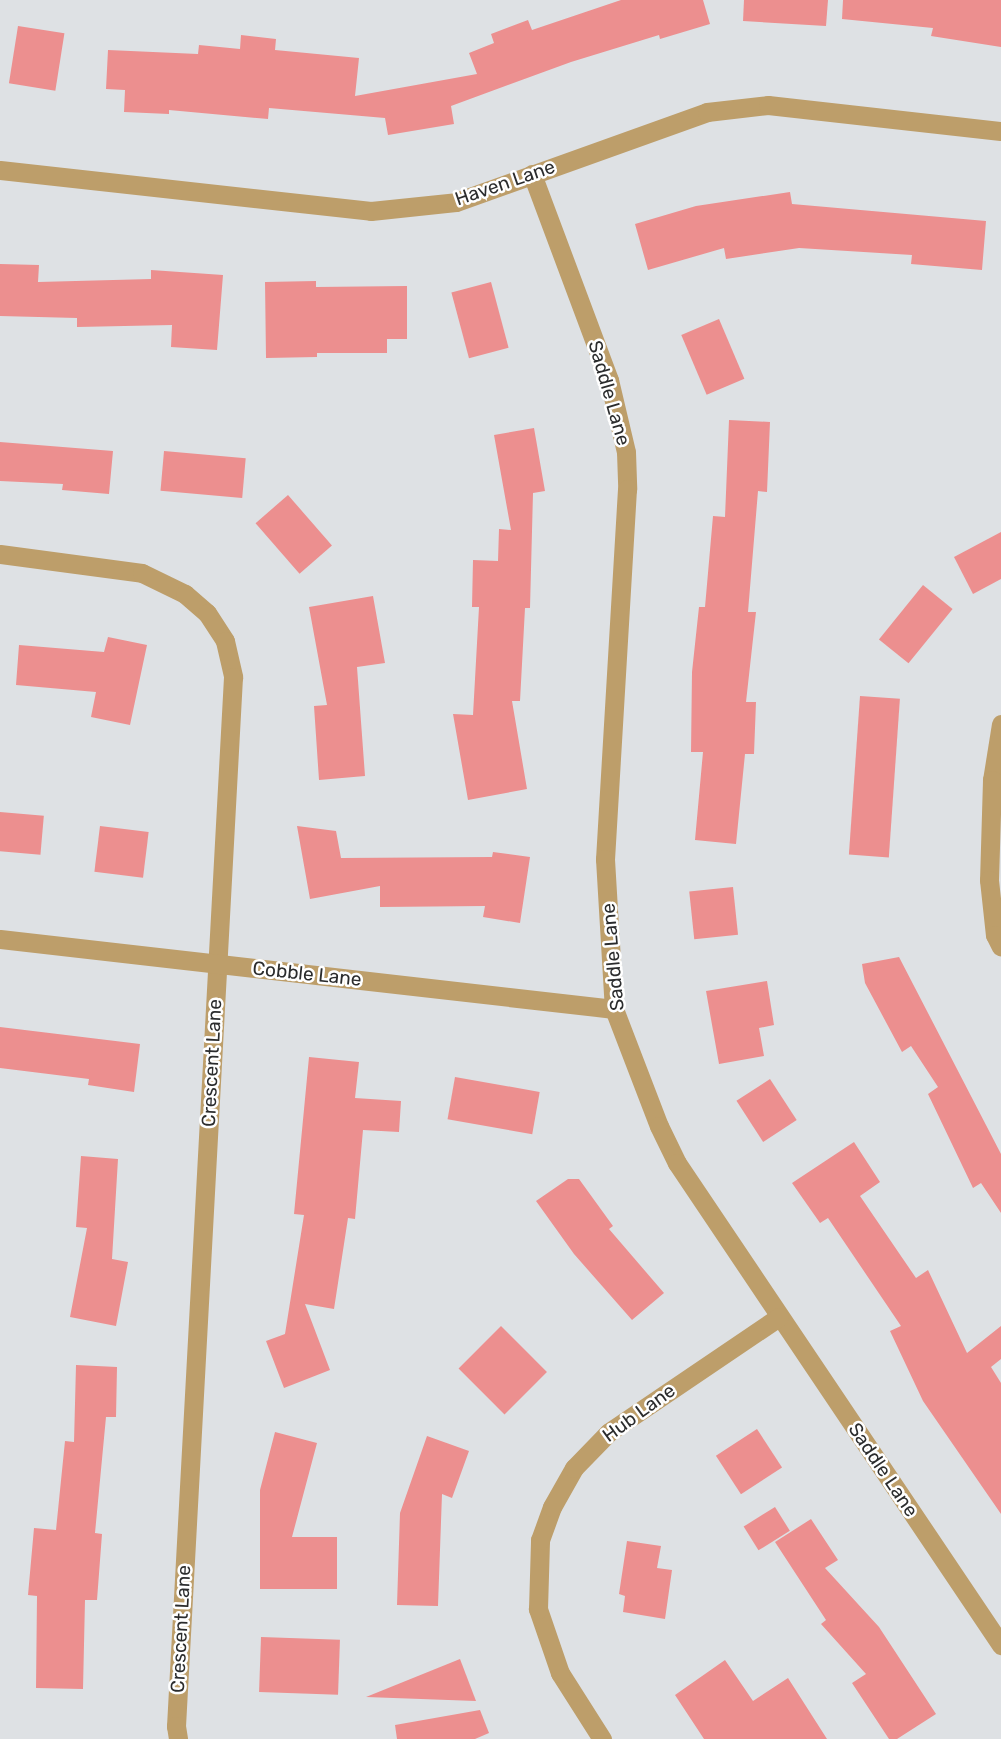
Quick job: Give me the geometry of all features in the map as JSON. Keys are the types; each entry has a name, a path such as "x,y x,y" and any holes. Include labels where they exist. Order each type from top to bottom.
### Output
{"street":[{"name":"Haven Lane","path":"0,170 370,211 456,202 707,112 768,104 1001,131"},
{"name":"Saddle Lane","path":"532,174 609,380 626,452 627,489 605,859 614,1009 659,1126 677,1163 1001,1645"},
{"name":"Crescent Lane","path":"0,554 142,573 185,594 207,613 225,641 233,677 176,1726 178,1739"},
{"path":"1001,724 992,780 989,880 995,935 1001,947"},
{"name":"Cobble Lane","path":"0,939 614,1009"},
{"name":"Hub Lane","path":"602,1739 560,1673 538,1609 540,1540 552,1507 574,1468 608,1432 779,1317"}],"building":[{"path":"621,0 703,0 710,24 660,39 659,35 571,62 451,106 454,124 388,135 385,118 269,108 268,119 169,110 169,114 124,112 125,90 106,89 108,50 198,54 199,45 240,49 241,35 276,39 275,50 359,58 355,96 477,74 469,53 494,43 491,34 528,20 532,30"},
{"path":"744,0 828,0 826,26 743,21"},
{"path":"843,0 1001,0 1001,47 931,36 933,28 842,19"},
{"path":"18,26 64,33 55,91 9,83"},
{"path":"790,192 792,204 986,221 982,270 911,264 912,255 799,248 726,259 724,248 648,270 635,224 696,206"},
{"path":"0,264 39,265 38,282 151,279 151,270 223,275 217,350 171,347 172,325 77,327 77,318 0,316"},
{"path":"316,281 316,287 407,286 407,339 387,339 387,353 317,353 317,357 266,358 265,282"},
{"path":"491,282 509,348 469,358 451,293"},
{"path":"719,319 744,379 707,395 681,335"},
{"path":"729,420 770,422 767,492 758,491 748,612 756,612 746,702 756,702 754,754 745,754 736,844 695,840 703,752 691,752 692,672 699,607 705,607 713,516 725,517"},
{"path":"534,428 545,491 533,493 530,608 525,608 520,701 512,701 527,789 468,800 453,714 473,715 479,607 472,607 473,560 498,561 499,529 511,530 494,435"},
{"path":"0,442 113,451 109,494 62,490 63,484 0,481"},
{"path":"164,451 246,458 242,498 161,491"},
{"path":"288,495 332,546 300,574 256,523"},
{"path":"1001,532 1001,579 973,594 954,557"},
{"path":"923,585 953,609 908,663 879,639"},
{"path":"373,596 385,663 357,667 365,776 319,780 314,706 327,705 309,607"},
{"path":"108,637 147,645 130,725 91,717 96,692 16,685 19,645 104,652"},
{"path":"860,696 900,699 889,857 849,855"},
{"path":"0,812 44,816 40,855 0,851"},
{"path":"100,826 149,832 143,878 94,872"},
{"path":"297,826 336,831 341,858 492,857 493,852 530,857 520,923 483,917 485,906 380,907 380,886 310,899"},
{"path":"733,887 738,935 694,939 689,892"},
{"path":"899,957 1001,1154 1001,1213 981,1183 973,1188 928,1094 938,1087 911,1046 902,1052 865,983 862,964"},
{"path":"767,981 774,1025 759,1028 764,1056 719,1064 706,991"},
{"path":"0,1027 140,1044 134,1092 88,1085 89,1079 0,1068"},
{"path":"309,1057 359,1062 355,1098 401,1101 399,1132 363,1130 355,1219 348,1218 334,1309 305,1304 330,1370 284,1388 266,1341 285,1334 304,1215 294,1214"},
{"path":"455,1077 540,1092 532,1134 448,1119"},
{"path":"770,1079 797,1120 763,1142 736,1101"},
{"path":"854,1142 880,1182 860,1196 916,1278 928,1270 967,1353 1001,1326 1001,1359 991,1367 1001,1383 1001,1514 923,1401 890,1331 901,1326 828,1218 820,1223 792,1183"},
{"path":"81,1156 118,1159 112,1259 128,1262 116,1326 70,1317 87,1228 76,1227"},
{"path":"568,1179 579,1179 613,1226 609,1229 664,1293 632,1320 574,1254 536,1201"},
{"path":"501,1326 547,1372 505,1414 459,1368"},
{"path":"76,1365 117,1367 116,1417 106,1417 95,1533 102,1534 97,1600 85,1600 83,1689 36,1688 37,1596 28,1595 34,1528 56,1530 65,1441 74,1442"},
{"path":"757,1429 782,1468 741,1494 716,1456"},
{"path":"275,1432 317,1443 292,1537 337,1537 337,1589 260,1589 260,1490"},
{"path":"427,1436 469,1451 452,1498 442,1494 438,1606 397,1605 400,1513"},
{"path":"775,1507 790,1531 758,1550 744,1527"},
{"path":"811,1519 838,1560 825,1568 879,1627 936,1714 897,1739 889,1739 852,1683 866,1674 821,1624 826,1620 775,1542"},
{"path":"627,1541 661,1546 657,1568 672,1570 665,1619 623,1612 625,1596 619,1594"},
{"path":"261,1637 340,1640 338,1695 259,1692"},
{"path":"460,1659 476,1701 366,1697"},
{"path":"725,1660 753,1701 788,1678 827,1739 704,1739 675,1695"},
{"path":"480,1710 489,1733 475,1739 397,1739 395,1725"}]}
